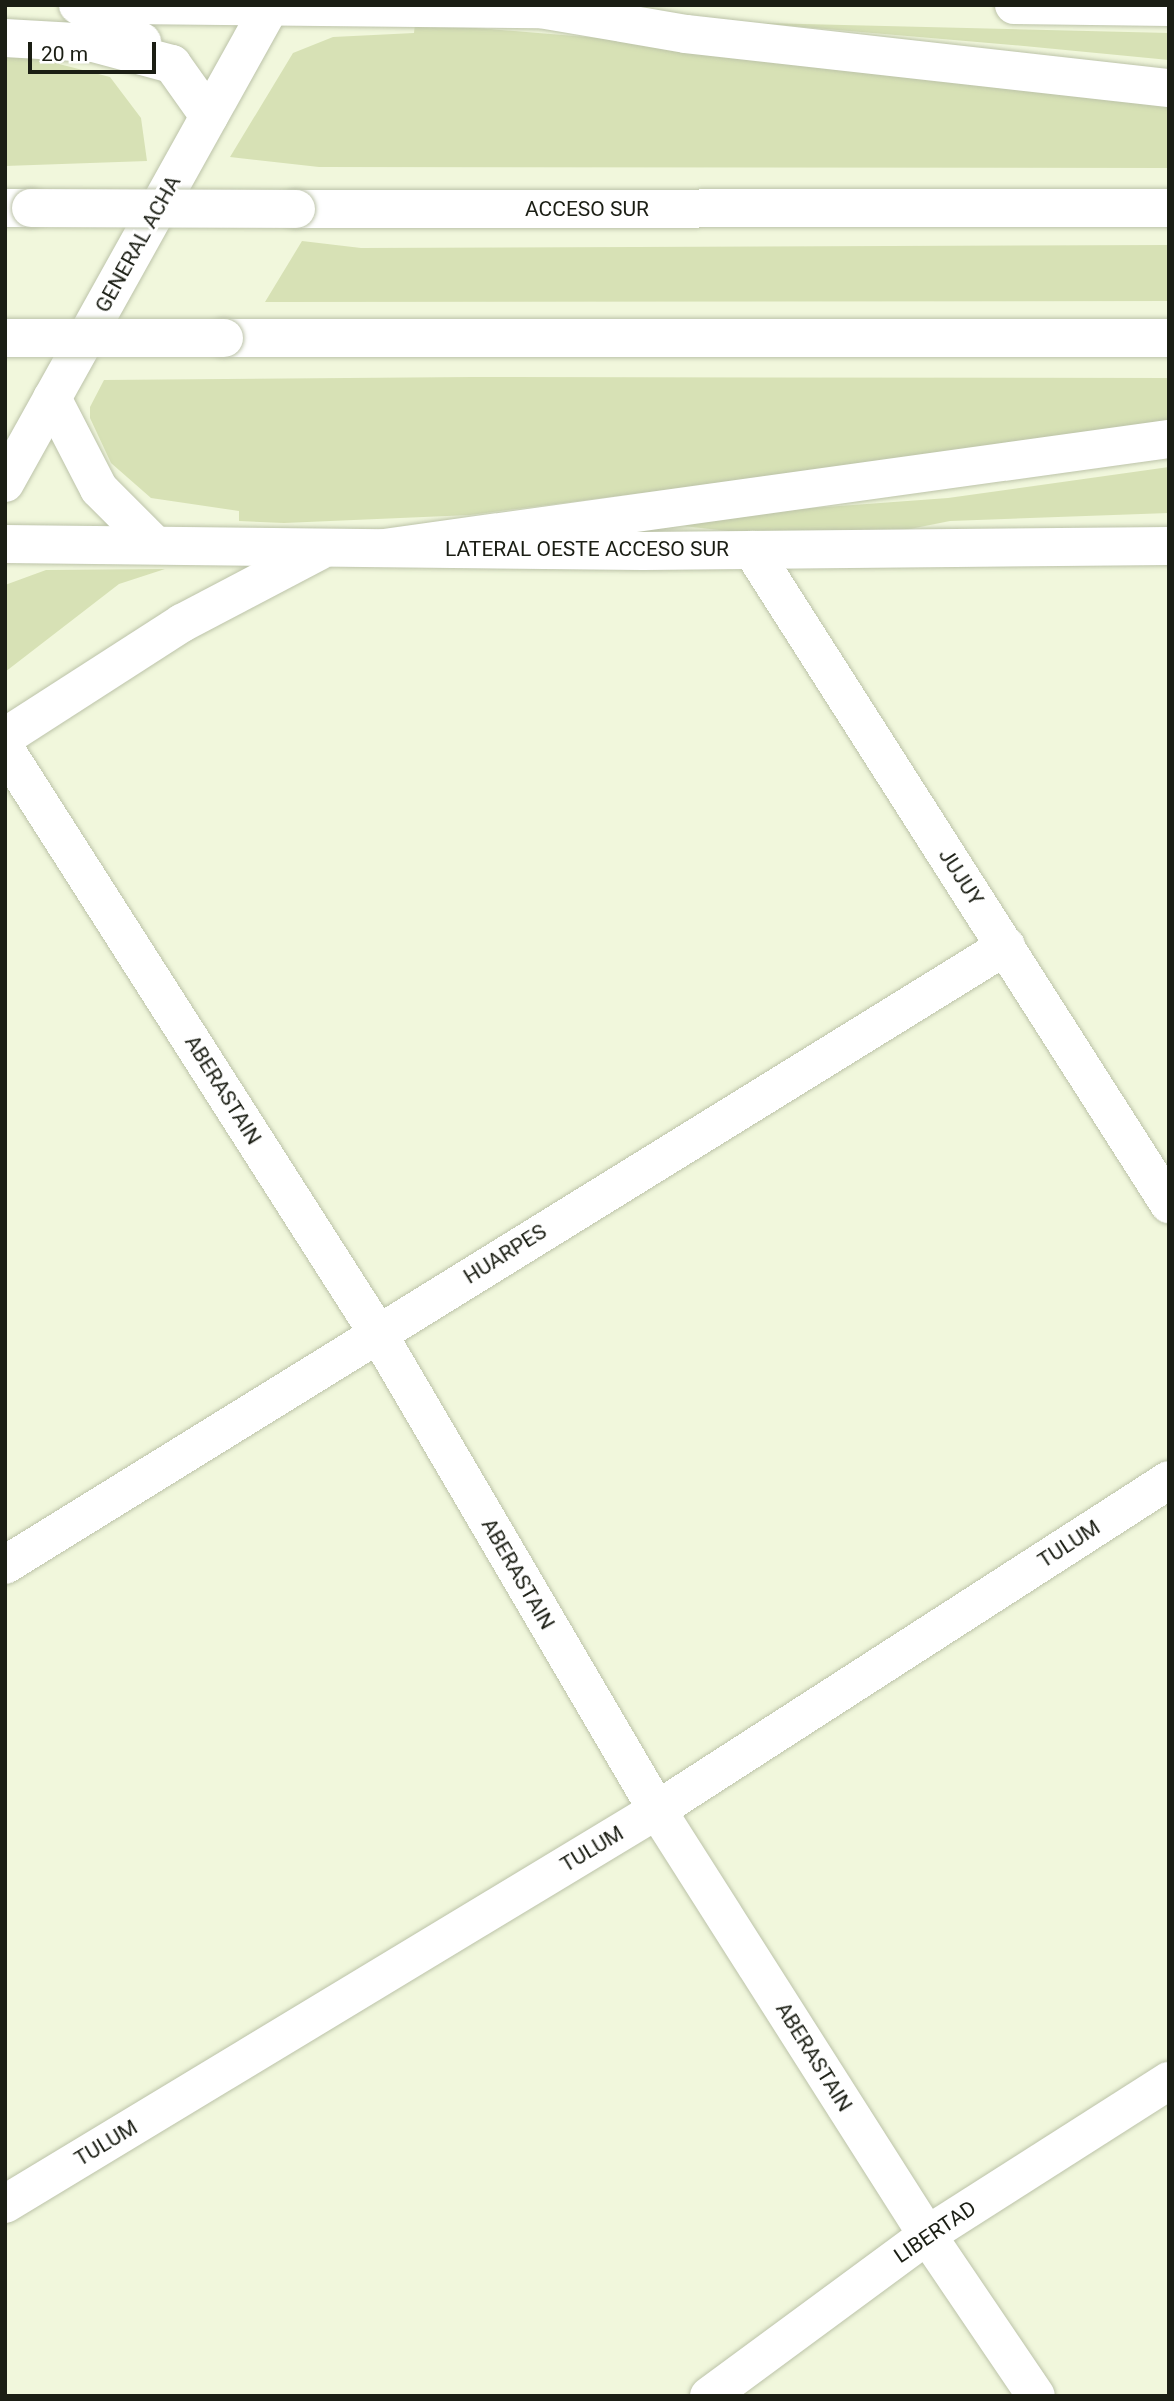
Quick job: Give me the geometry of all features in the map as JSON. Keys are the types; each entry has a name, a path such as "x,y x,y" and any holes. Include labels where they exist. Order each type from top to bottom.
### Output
{"main road":[{"path":"78,5 172,64 209,116"},
{"path":"126,5 270,8 629,5"},
{"path":"1014,5 1169,7"},
{"name":"GENERAL ACHA","path":"5,483 270,8"},
{"path":"518,8 713,38 1169,88"},
{"path":"5,38 93,43 172,64"},
{"name":"ACCESO SUR","path":"18,208 1169,208"},
{"path":"5,338 1169,338"},
{"path":"52,398 99,489 154,544"},
{"path":"384,548 1169,439"},
{"name":"LATERAL OESTE ACCESO SUR","path":"5,544 752,550 1169,545"},
{"path":"5,737 182,623 325,548"},
{"name":"JUJUY","path":"752,550 1169,1204"},
{"name":"ABERASTAIN","path":"5,748 377,1332 657,1810 927,2235 1037,2396"},
{"name":"HUARPES","path":"5,1565 377,1332 1006,946"},
{"name":"TULUM","path":"5,2204 657,1810 1169,1480"},
{"name":"LIBERTAD","path":"709,2396 927,2235 1169,2081"}],"green space":[{"path":"415,23 623,40 1169,102 1169,168 319,167 230,157 293,53 333,37 414,33"},
{"path":"757,23 1169,33 1169,60 1024,46"},
{"path":"5,55 60,55 59,64 110,77 141,118 147,161 5,166"},
{"path":"302,241 361,248 1169,245 1169,301 265,302"},
{"path":"472,377 1169,378 1169,425 470,515 284,523 239,521 239,511 151,498 111,463 90,418 90,407 104,380"},
{"path":"1169,467 1169,513 950,521 905,530 737,532 683,526 731,514 948,498"},
{"path":"165,569 119,584 5,672 5,585 46,570"}]}
